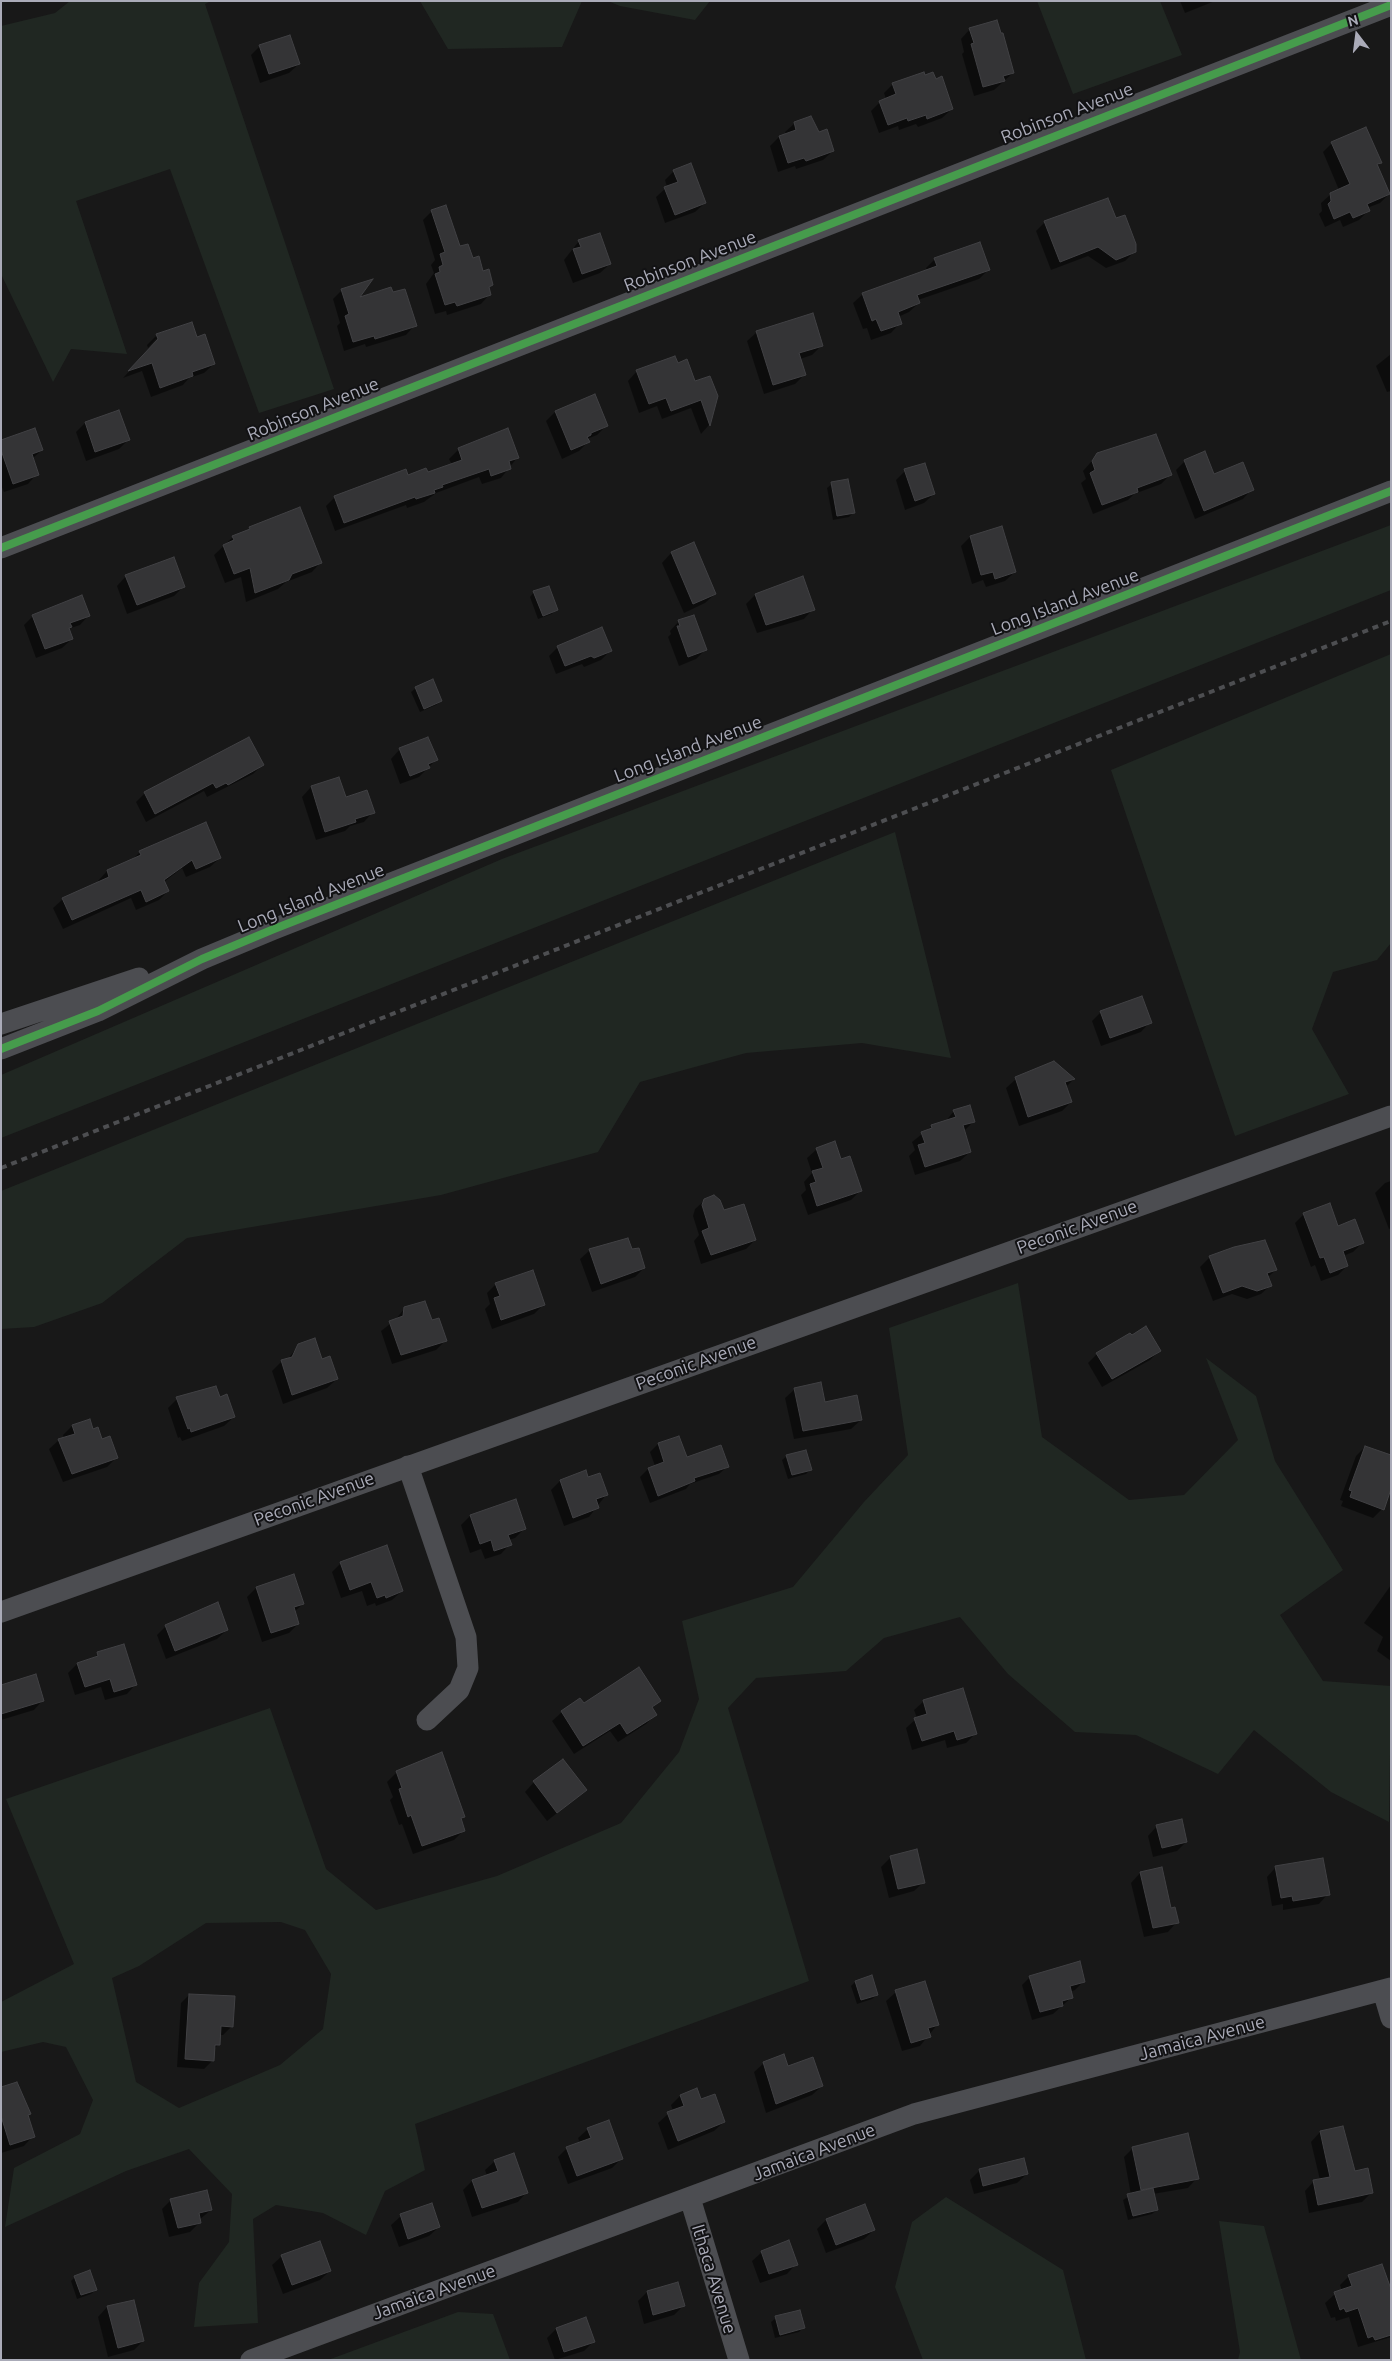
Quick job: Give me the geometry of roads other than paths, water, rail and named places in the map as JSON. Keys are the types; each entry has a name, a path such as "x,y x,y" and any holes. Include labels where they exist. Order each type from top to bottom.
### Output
{"street":[{"name":"Robinson Avenue","path":"1,548 1391,5"},
{"name":"Long Island Avenue","path":"1,1024 202,959 611,795 1391,491"},
{"name":"Long Island Avenue","path":"1,1049 98,1011 202,959"},
{"name":"Peconic Avenue","path":"1,1612 1391,1116"},
{"path":"408,1466 466,1637 468,1668 459,1690 427,1720"},
{"path":"1387,1989 1391,2018"},
{"name":"Jamaica Avenue","path":"251,2360 914,2114 1387,1989"},
{"name":"Ithaca Avenue","path":"690,2198 739,2360"}],"railway":[{"path":"1,1168 1391,621"}]}
